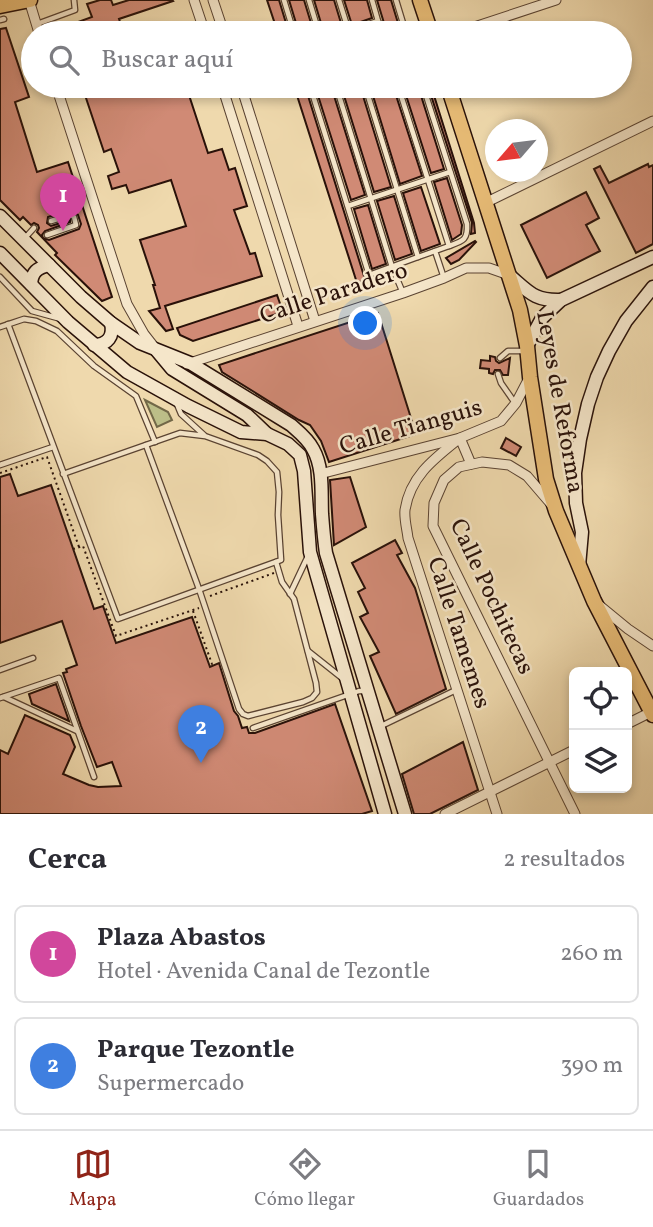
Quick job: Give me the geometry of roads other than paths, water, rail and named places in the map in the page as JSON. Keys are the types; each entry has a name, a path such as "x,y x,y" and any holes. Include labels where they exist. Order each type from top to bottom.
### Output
{"main road":[{"path":"1,15 29,0"},
{"path":"419,0 426,21"},
{"name":"Leyes de Reforma","path":"452,98 509,275 528,349 546,479 556,511 594,601 652,713"},
{"path":"0,216 80,297 111,323 141,343 190,363 290,425 304,436 313,448 320,474 326,553 383,812"},
{"path":"0,253 68,322 127,372 241,432 267,434"},
{"path":"528,349 542,318 561,300 653,257"},
{"path":"31,284 36,270 49,265"},
{"path":"509,275 538,298 561,300"},
{"path":"579,566 582,532 576,503 575,472 588,404 608,351 626,321 653,286"},
{"path":"94,345 107,342 113,330 111,323"},
{"path":"157,351 172,369 247,415 267,434 295,449 303,464 310,552 354,682 368,693 405,814"}],"street":[{"path":"29,0 35,21"},
{"path":"194,0 201,21"},
{"path":"214,0 220,21"},
{"path":"492,21 556,0"},
{"path":"60,98 127,304 157,351"},
{"path":"226,98 298,326"},
{"path":"245,98 315,321"},
{"path":"485,203 653,121"},
{"name":"Calle Paradero","path":"172,369 403,293 466,268 489,268 509,275"},
{"name":"Calle Tianguis","path":"320,474 460,438 501,421 516,403 530,377"},
{"path":"460,438 471,464 482,461 509,465 527,476 556,511"},
{"name":"Calle Tamemes","path":"460,438 428,464 411,488 405,512 408,538 497,814"},
{"name":"Calle Pochitecas","path":"471,464 459,467 444,480 434,503 433,526 575,814"},
{"path":"594,601 653,646"},
{"path":"632,722 652,713"},
{"path":"445,814 569,752"}],"lane":[{"path":"53,21 75,10 74,0"},
{"path":"284,0 290,21"},
{"path":"309,0 315,21"},
{"path":"339,0 346,21"},
{"path":"372,0 378,20"},
{"path":"396,0 403,21"},
{"path":"314,98 369,275 449,246 463,240 467,233 467,224 427,98"},
{"path":"340,98 392,267 403,293"},
{"path":"369,98 418,257"},
{"path":"402,98 449,246"},
{"path":"348,206 450,172"},
{"path":"47,235 76,225 71,215 51,222"},
{"path":"23,239 34,229"},
{"path":"435,251 444,278"},
{"path":"0,277 32,310 68,322"},
{"path":"0,327 24,319 36,321 57,331 94,366 136,396 155,442"},
{"path":"8,324 63,474 118,619 281,560 277,472 258,455 205,436 180,433 63,474"},
{"path":"500,358 509,351 528,349"},
{"path":"498,374 501,383 516,403"},
{"path":"174,398 181,414 205,436"},
{"path":"146,445 199,589 239,709 248,716 303,702 317,692 294,599 282,582 275,562"},
{"path":"0,465 53,447"},
{"path":"290,594 310,552"},
{"path":"307,650 354,682"},
{"path":"0,670 33,658"},
{"path":"2,698 60,678 94,777"},
{"path":"253,728 354,682"},
{"path":"379,727 456,690"},
{"path":"2,698 78,732"}],"place":[{"name":"Plaza Abastos","path":"63,231"},
{"name":"Parque Tezontle","path":"201,763"}]}
